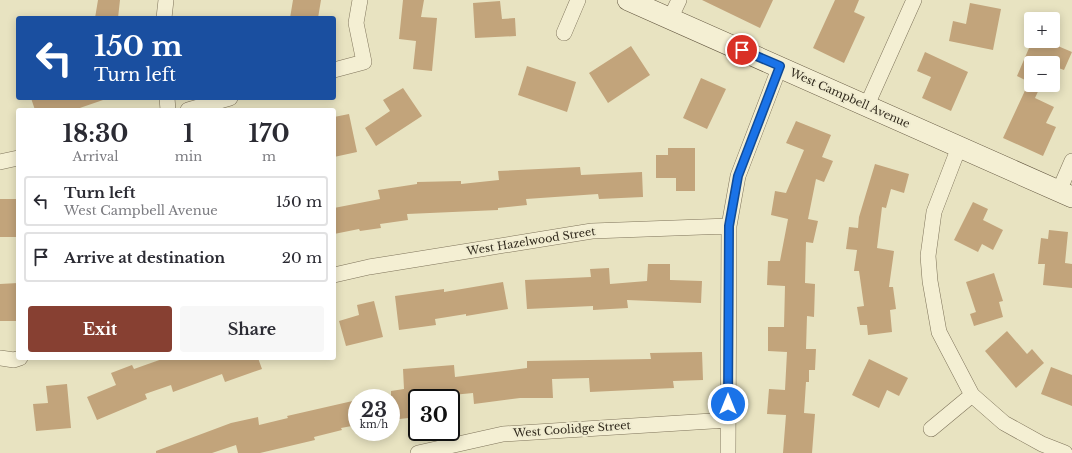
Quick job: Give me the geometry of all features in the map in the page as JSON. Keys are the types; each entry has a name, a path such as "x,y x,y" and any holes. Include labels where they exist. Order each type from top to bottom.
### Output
{"street":[{"path":"164,16 166,0"},
{"path":"336,69 364,62 356,24 360,0"},
{"path":"564,33 578,0"},
{"name":"West Campbell Avenue","path":"628,0 780,66 1066,194"},
{"path":"670,19 679,0"},
{"path":"867,105 914,0"},
{"path":"728,453 729,226 738,176 780,66"},
{"path":"195,108 223,100"},
{"path":"959,147 934,212 928,256 930,281 939,332 972,395 1004,423 1042,444 1065,453"},
{"path":"0,162 16,158"},
{"path":"1066,194 1072,161"},
{"name":"West Hazelwood Street","path":"336,275 369,267 592,231 729,226"},
{"path":"0,358 16,359"},
{"path":"931,429 972,395"},
{"name":"West Coolidge Street","path":"418,453 504,434 728,420"}],"building":[{"path":"98,0 120,0 118,16 95,16"},
{"path":"293,0 321,0 318,16 290,16"},
{"path":"403,0 424,0 421,17 437,18 432,71 413,69 416,41 399,39"},
{"path":"702,0 773,0 760,28"},
{"path":"835,0 859,0 854,12 865,17 844,63 813,48"},
{"path":"500,1 502,19 515,18 516,36 475,38 473,3"},
{"path":"970,3 1001,9 993,50 949,41 953,21 966,24"},
{"path":"631,46 650,75 608,103 589,73"},
{"path":"1060,47 1072,52 1064,70 1060,69 1060,56 1026,56 1029,48"},
{"path":"925,52 968,72 951,111 922,98 931,77 917,71"},
{"path":"1024,60 1024,80 1017,76"},
{"path":"527,66 576,82 567,112 518,95"},
{"path":"701,78 726,89 707,129 683,118"},
{"path":"403,88 422,116 376,146 365,128 390,111 383,100"},
{"path":"1024,92 1038,92 1035,98 1054,107 1046,123 1056,127 1043,156 1003,138"},
{"path":"32,100 103,100 80,108 34,108"},
{"path":"349,114 357,152 336,157 336,117"},
{"path":"796,121 831,135 822,157 833,161 824,182 816,179 808,219 818,221 813,243 806,242 805,283 815,284 814,317 807,316 806,349 816,349 815,370 809,370 809,382 806,382 804,413 815,414 812,453 783,453 786,415 767,414 769,389 785,390 787,352 768,351 768,327 784,327 785,286 767,285 768,261 780,261 788,219 771,215 775,191 786,193 804,150 786,143"},
{"path":"668,148 695,148 695,191 676,191 676,178 656,178 656,155 668,155"},
{"path":"875,164 909,174 904,193 891,189 886,208 882,207 877,248 894,251 889,287 893,287 896,309 890,310 892,332 868,335 867,325 860,325 857,307 864,306 859,271 854,271 857,250 846,249 849,227 858,228 859,217"},
{"path":"580,167 581,175 642,172 643,197 599,199 598,194 526,199 527,205 498,208 498,210 407,214 408,220 380,224 381,228 360,231 359,229 336,234 336,208 380,199 378,190 417,184 417,182 461,181 461,184 499,180 498,171"},
{"path":"0,199 16,199 16,237 0,237"},
{"path":"973,202 988,209 983,220 1003,230 993,250 982,244 978,252 954,240"},
{"path":"1049,230 1068,232 1065,263 1072,264 1072,288 1043,285 1045,264 1038,264 1041,238 1048,239"},
{"path":"648,264 670,264 670,280 702,281 701,303 627,300 628,308 593,310 593,306 527,309 525,280 591,277 590,269 609,268 610,284 647,281"},
{"path":"994,273 1003,301 999,302 1003,317 974,326 970,314 976,312 966,282"},
{"path":"503,282 508,309 466,316 466,314 435,319 436,325 399,330 395,296 444,289 444,292"},
{"path":"16,283 16,321 0,321 0,284"},
{"path":"374,301 383,337 346,346 339,321 359,315 357,305"},
{"path":"1007,331 1027,354 1032,349 1044,363 1016,388 985,351"},
{"path":"702,352 703,380 673,381 674,388 590,392 589,378 552,379 553,398 520,398 474,404 473,393 460,394 460,389 408,389 408,418 400,419 400,390 404,389 403,369 454,365 455,377 527,368 527,361 651,359 650,353"},
{"path":"869,359 908,378 899,396 887,390 879,408 852,395"},
{"path":"159,360 259,360 262,369 225,382 222,374 173,392 171,385 145,394 147,399 97,420 87,397 116,385 111,373 132,365 134,369"},
{"path":"1051,367 1072,375 1072,406 1041,394"},
{"path":"67,384 71,428 36,431 33,404 48,403 46,386"},
{"path":"348,402 348,427 341,428 342,430 314,437 315,440 260,453 238,453 236,445 212,453 156,453 156,451 231,423 258,417 259,425 288,418 287,416"}],"route":[{"path":"728,404 729,226 738,176 780,66 742,50"}]}
